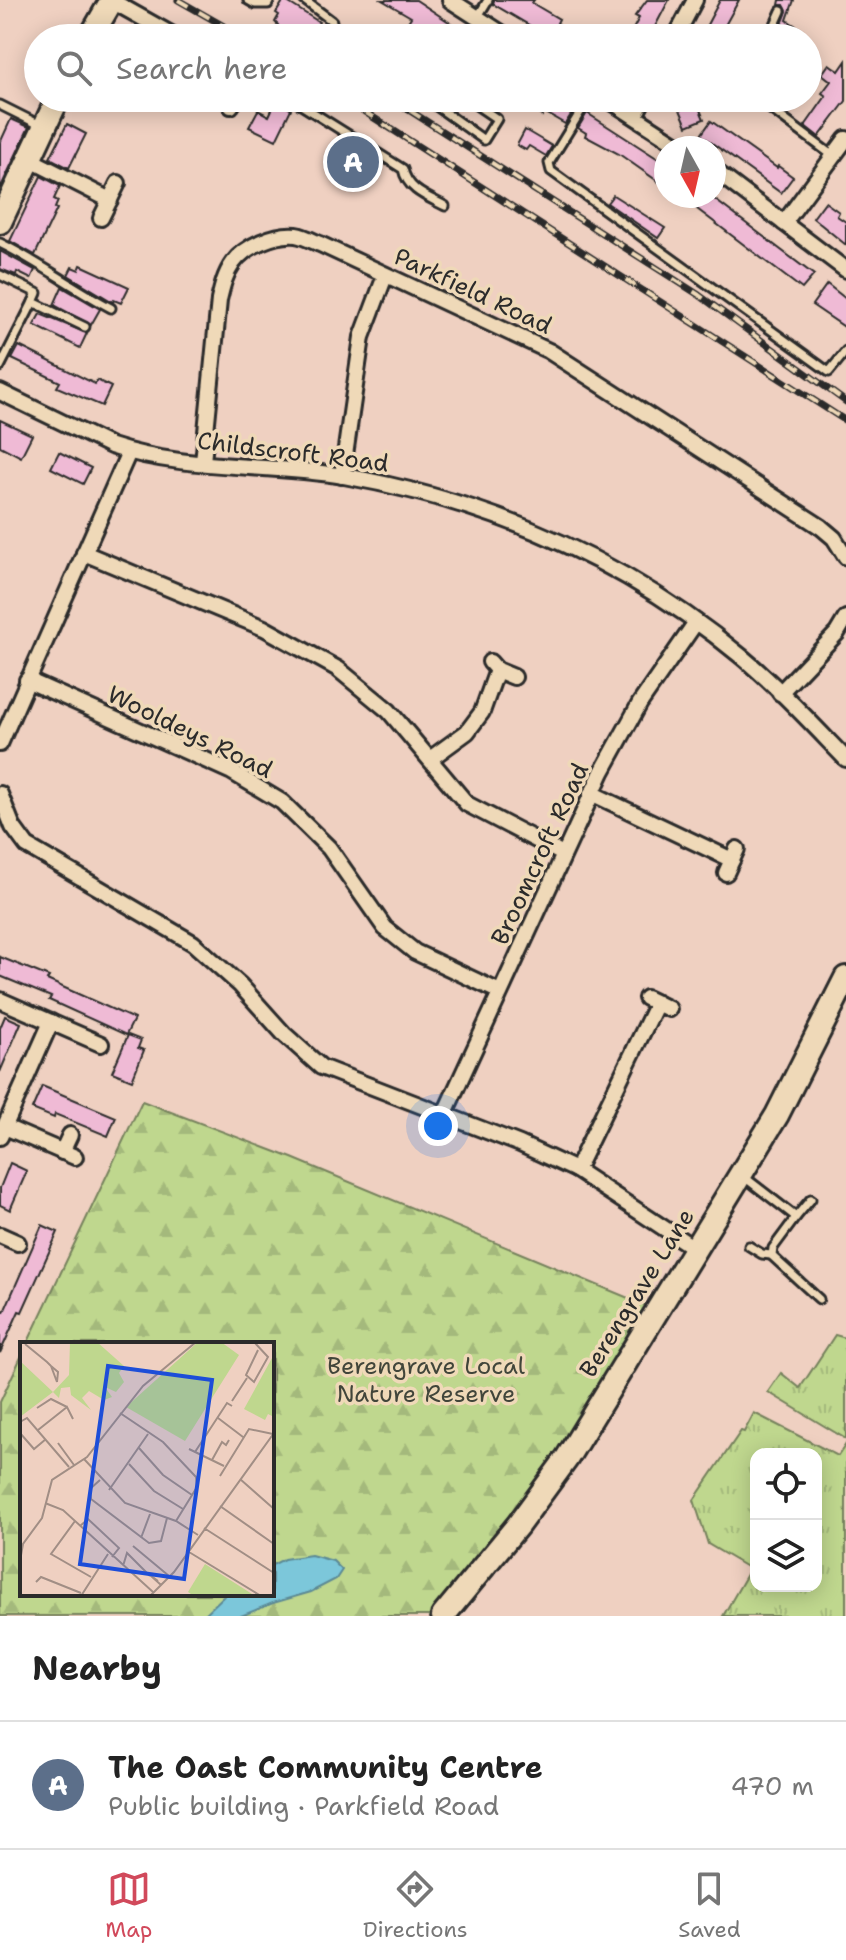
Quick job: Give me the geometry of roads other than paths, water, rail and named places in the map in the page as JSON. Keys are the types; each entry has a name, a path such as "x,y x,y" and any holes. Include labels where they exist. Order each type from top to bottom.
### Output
{"street":[{"path":"450,0 486,24"},
{"path":"682,24 695,0"},
{"path":"98,24 112,1 153,24"},
{"path":"0,222 51,112"},
{"path":"629,112 665,136"},
{"path":"635,116 637,112"},
{"path":"784,223 846,139"},
{"path":"29,159 110,200"},
{"path":"726,179 846,270"},
{"path":"101,218 118,183"},
{"name":"Parkfield Road","path":"203,462 219,300 225,277 234,260 252,247 273,238 296,235 549,351 821,527 834,538 846,557"},
{"path":"342,476 363,331 385,276"},
{"name":"Childscroft Road","path":"0,392 129,452 342,476 457,502 541,533 633,580 696,622 742,658 846,759"},
{"path":"0,744 129,452"},
{"path":"84,553 264,628 338,669 389,711 467,804 563,854"},
{"path":"780,693 837,633 846,618"},
{"name":"Broomcroft Road","path":"444,1115 591,793 640,703 696,622"},
{"path":"430,759 467,732 482,712 494,666 514,677"},
{"name":"Wooldeys Road","path":"27,680 230,771 282,802 329,848 385,928 415,952 500,992"},
{"path":"591,793 731,861"},
{"path":"0,794 13,827 27,846 193,943 240,985 284,1034 321,1067 520,1144 576,1170 694,1248"},
{"name":"Berengrave Lane","path":"443,1616 518,1525 567,1458 777,1115 846,978"},
{"path":"0,1000 101,1044"},
{"path":"576,1170 657,1004"},
{"path":"51,1022 2,1132 69,1155 70,1135"},
{"path":"0,1235 18,1243"}],"lane":[{"path":"248,0 255,4 268,4 270,0"},
{"path":"304,0 332,24"},
{"path":"477,18 488,0"},
{"path":"775,24 781,11"},
{"path":"0,105 44,127"},
{"path":"312,112 403,169 411,187 445,206"},
{"path":"445,112 484,140 497,119 487,112"},
{"path":"580,112 549,163 551,171 829,372 846,351"},
{"path":"775,112 833,156"},
{"path":"0,243 39,263 111,308"},
{"path":"0,275 37,293 0,367"},
{"path":"33,302 85,327"},
{"path":"741,1174 796,1217"},
{"path":"771,1255 773,1248 811,1199"},
{"path":"749,1246 771,1255 819,1299"}],"water":[{"path":"311,1555 333,1561 342,1570 336,1579 311,1592 241,1616 203,1616 224,1596 274,1596 274,1564 284,1559"}],"railway":[{"path":"178,0 220,24"},
{"path":"365,112 846,421"},
{"path":"412,112 699,295 846,402"}],"place":[{"name":"The Oast Community Centre","path":"353,162"}],"park label":[{"name":"Berengrave Local Nature Reserve","path":"426,1380"}]}
